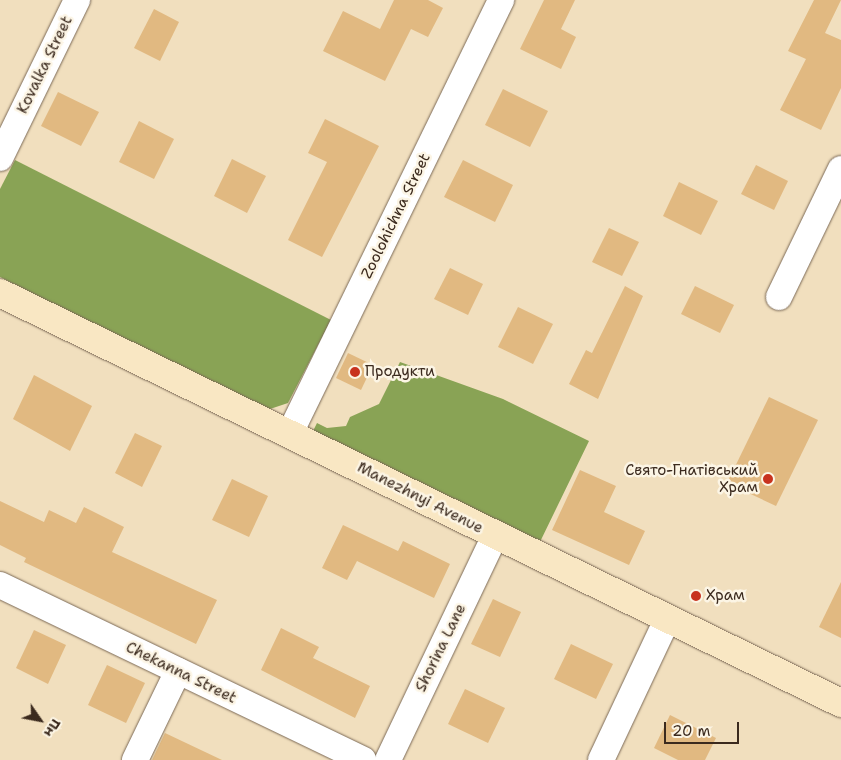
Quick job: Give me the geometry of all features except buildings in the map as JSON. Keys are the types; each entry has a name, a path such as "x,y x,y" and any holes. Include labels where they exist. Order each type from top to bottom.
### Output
{"street":[{"name":"Kovalka Street","path":"0,158 77,0"},
{"name":"Zoolohichna Street","path":"290,433 501,0"},
{"path":"779,297 841,169"},
{"name":"Manezhnyi Avenue","path":"0,293 290,433 667,620 841,703"},
{"name":"Shorina Lane","path":"388,760 495,536"},
{"name":"Chekanna Street","path":"0,586 363,760"},
{"path":"601,760 667,620"},
{"path":"135,760 178,671"}],"green space":[{"path":"15,160 331,320 288,403 264,411 0,277 0,189"},
{"path":"400,362 503,399 589,441 539,544 312,433 317,423 327,428 346,426 350,417 379,404"}],"place":[{"name":"Продукти","path":"355,372"},
{"name":"Свято-Гнатівський Храм","path":"768,479"},
{"name":"Храм","path":"696,596"}]}
